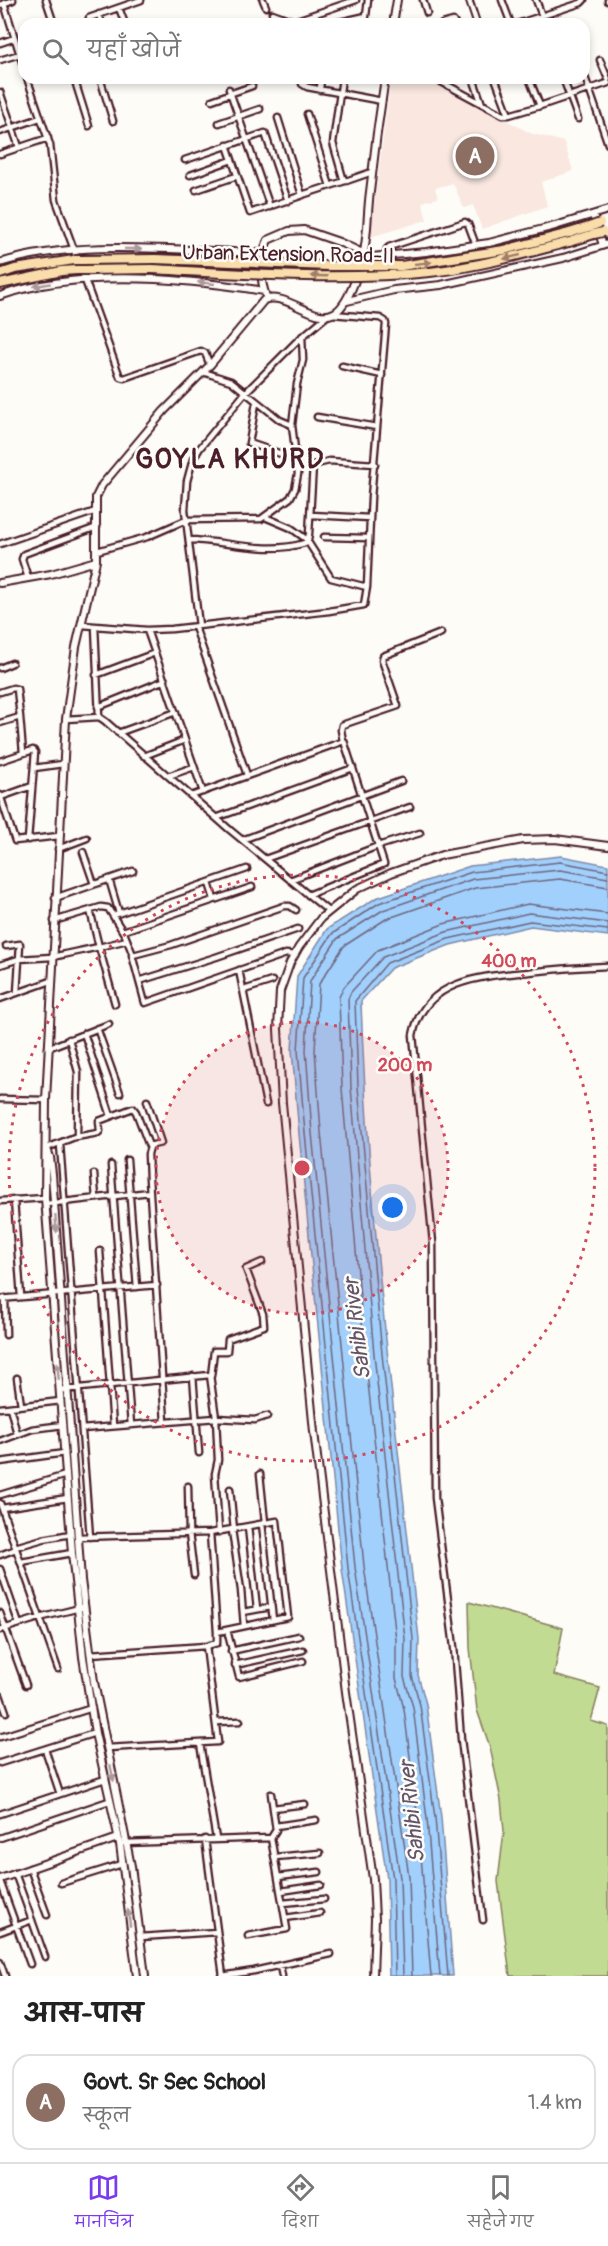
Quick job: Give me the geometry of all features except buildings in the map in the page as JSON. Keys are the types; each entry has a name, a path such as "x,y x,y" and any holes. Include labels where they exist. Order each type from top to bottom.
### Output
{"highway":[{"name":"Urban Extension Road-II","path":"0,274 15,269 78,260 155,259 328,266 401,266 504,250 569,233 601,228"},
{"name":"Urban Extension Road-II","path":"0,284 62,271 81,270 152,269 340,277 433,272 509,258 569,242 601,228"}],"street":[{"path":"13,0 2,4 18,48"},
{"path":"45,0 52,18"},
{"path":"89,18 140,0"},
{"path":"263,0 266,7"},
{"path":"300,18 356,0"},
{"path":"357,18 366,16 368,0"},
{"path":"394,18 397,0"},
{"path":"423,0 427,13"},
{"path":"469,0 475,18"},
{"path":"502,0 509,18"},
{"path":"536,0 542,16"},
{"path":"562,0 565,8"},
{"path":"536,18 585,1"},
{"path":"119,8 123,18"},
{"path":"272,13 284,18"},
{"path":"99,14 100,18"},
{"path":"0,43 15,38"},
{"path":"0,60 18,55"},
{"path":"445,84 500,114 509,115 608,81 600,60"},
{"path":"29,84 48,138 56,200 121,377 202,351 210,364"},
{"path":"76,84 89,126"},
{"path":"102,84 113,121"},
{"path":"304,84 320,90 382,101"},
{"path":"320,84 320,90"},
{"path":"341,84 333,146 345,181"},
{"path":"247,775 197,627 186,520 187,481 193,459 245,393 302,336 330,314 337,312 346,301 363,255 384,84"},
{"path":"475,84 482,105"},
{"path":"497,84 509,115"},
{"path":"531,84 540,106"},
{"path":"565,84 578,119"},
{"path":"587,84 608,144"},
{"path":"212,100 230,91 252,86"},
{"path":"230,91 270,207"},
{"path":"0,92 19,147"},
{"path":"219,123 260,109"},
{"path":"307,114 330,186"},
{"path":"0,132 40,118"},
{"path":"278,118 303,195"},
{"path":"185,160 262,133 266,134 288,201"},
{"path":"0,154 48,138"},
{"path":"227,145 249,213 372,172"},
{"path":"190,175 232,160"},
{"path":"196,190 237,176"},
{"path":"267,299 260,271 262,253 268,240 289,231 304,231 339,242 371,257 489,243 608,210"},
{"path":"346,301 394,290 441,285 563,258 605,245 593,215"},
{"path":"391,255 387,249 389,247 465,222 474,240"},
{"path":"0,263 60,250 262,253"},
{"path":"0,296 42,285 133,279 189,282 264,291"},
{"path":"82,625 147,630 197,627 360,607 366,601 385,321 380,318 316,313 275,298 267,299 257,307 203,372 164,411 96,495 96,561 70,677 66,718 48,1048 46,1201 53,1295 78,1538 83,1657 109,1801 122,1842 122,1864 138,1976"},
{"path":"97,551 141,539 186,520 250,520 265,517 283,505 295,489 298,474 292,425 297,384 303,360 302,336"},
{"path":"342,366 382,375"},
{"path":"203,372 231,381 256,403 280,420 292,425"},
{"path":"256,403 249,442 296,459"},
{"path":"317,417 377,427"},
{"path":"308,540 313,465 328,461 375,464"},
{"path":"0,544 96,511"},
{"path":"311,514 370,518"},
{"path":"265,517 291,528 308,540 331,578 367,587"},
{"path":"28,578 22,559 24,554 97,527"},
{"path":"324,537 369,538"},
{"path":"189,540 218,541 257,548 298,545 308,540"},
{"path":"0,583 96,561"},
{"path":"95,626 99,717"},
{"path":"147,630 203,792"},
{"path":"308,895 382,865 384,862 343,741 342,725 398,706 382,660 383,656 441,633"},
{"path":"96,675 155,653"},
{"path":"0,668 12,663"},
{"path":"98,707 165,680"},
{"path":"0,692 17,688 23,753"},
{"path":"118,733 176,712"},
{"path":"0,723 20,717"},
{"path":"66,718 99,717 328,911"},
{"path":"144,756 185,740"},
{"path":"191,796 343,741"},
{"path":"0,761 35,751 28,840"},
{"path":"34,768 63,764"},
{"path":"168,776 194,767"},
{"path":"216,818 353,768"},
{"path":"242,840 400,781"},
{"path":"33,786 0,796 14,840 18,842 59,836"},
{"path":"265,859 410,807"},
{"path":"290,880 378,846 420,833"},
{"path":"58,849 87,838"},
{"path":"373,1976 375,1904 314,1432 282,1103 278,1029 279,996 284,978 309,931 345,897 368,884 442,855 533,839 555,839 608,846"},
{"path":"83,852 94,884"},
{"path":"116,914 248,869"},
{"path":"55,898 133,871"},
{"path":"109,879 116,914 127,940 146,1002 286,954 295,955"},
{"path":"209,883 214,898"},
{"path":"123,931 214,898 252,887"},
{"path":"132,955 171,945 285,906 296,910"},
{"path":"54,921 90,910 107,908 116,914"},
{"path":"90,910 114,1004"},
{"path":"139,981 298,929"},
{"path":"0,965 20,959 52,957 127,940"},
{"path":"6,946 20,943 17,993"},
{"path":"483,1920 461,1739 454,1647 435,1498 433,1243 413,1035 420,1015 430,1002 452,986 468,980 520,972 608,966"},
{"path":"239,970 266,1104"},
{"path":"0,999 51,981"},
{"path":"244,990 272,981"},
{"path":"48,1048 109,1024"},
{"path":"97,1028 120,1093"},
{"path":"84,1033 111,1116"},
{"path":"69,1040 78,1072 76,1137"},
{"path":"0,1099 46,1100"},
{"path":"147,1101 161,1142 150,1147"},
{"path":"46,1147 76,1137 98,1133 100,1131 98,1122 131,1108 135,1110 150,1147 148,1154 150,1192 165,1422"},
{"path":"60,1144 90,1537"},
{"path":"46,1147 50,1157 61,1294 64,1390 61,1401 72,1553 145,1976"},
{"path":"127,1160 137,1287"},
{"path":"111,1165 131,1425"},
{"path":"94,1174 96,1198"},
{"path":"0,1201 54,1202 150,1192"},
{"path":"14,1200 21,1297"},
{"path":"100,1251 113,1426"},
{"path":"219,1532 215,1474 218,1460 216,1418 211,1376 214,1351 227,1351 228,1339 264,1326 264,1316 246,1269 262,1262"},
{"path":"6,1335 3,1298 157,1285"},
{"path":"194,1376 199,1454"},
{"path":"64,1390 127,1382 211,1376"},
{"path":"17,1378 21,1405"},
{"path":"0,1408 61,1401"},
{"path":"10,1407 17,1434"},
{"path":"82,1429 196,1419 255,1420 267,1416"},
{"path":"0,1441 36,1428 63,1425"},
{"path":"0,1462 65,1453"},
{"path":"0,1495 66,1474"},
{"path":"260,1474 273,1620"},
{"path":"188,1486 189,1534 194,1575"},
{"path":"230,1489 244,1626"},
{"path":"58,1669 1,1505 68,1498"},
{"path":"78,1538 210,1533 277,1521 287,1617 217,1632"},
{"path":"248,1527 257,1609"},
{"path":"210,1533 217,1632 221,1646"},
{"path":"0,1555 42,1539 71,1534"},
{"path":"21,1562 72,1553"},
{"path":"0,1569 19,1624"},
{"path":"243,1612 272,1606"},
{"path":"3,1629 81,1607"},
{"path":"0,1613 3,1629 26,1685"},
{"path":"227,1630 237,1676 303,1661"},
{"path":"90,1654 206,1646 231,1649 299,1636"},
{"path":"107,1748 218,1742 206,1646"},
{"path":"235,1665 303,1650"},
{"path":"0,1695 6,1713"},
{"path":"0,1737 92,1708"},
{"path":"216,1722 240,1721"},
{"path":"0,1763 95,1733"},
{"path":"201,1744 216,1839"},
{"path":"45,1749 60,1794"},
{"path":"0,1814 105,1779"},
{"path":"248,1936 286,1931 271,1838 276,1826 271,1794"},
{"path":"0,1838 109,1801"},
{"path":"273,1808 305,1804"},
{"path":"276,1826 316,1820"},
{"path":"30,1964 0,1880 30,1868 122,1842 271,1838"},
{"path":"205,1839 223,1976 332,1954"},
{"path":"275,1857 320,1853"},
{"path":"61,1883 122,1864"},
{"path":"30,1868 47,1915"},
{"path":"278,1877 319,1872"},
{"path":"15,1873 45,1957"},
{"path":"281,1891 321,1885"},
{"path":"283,1903 324,1899"},
{"path":"285,1918 320,1913"},
{"path":"0,1932 32,1920"},
{"path":"140,1937 217,1932"},
{"path":"0,1962 4,1976"},
{"path":"280,1966 282,1976"}],"shaded area":[{"path":"390,84 440,84 530,133 564,142 573,171 541,182 547,206 482,229 473,205 464,208 453,183 435,188 438,198 422,202 427,220 370,237"}],"green space":[{"path":"469,1602 563,1628 554,1675 600,1688 591,1721 608,1726 608,1976 510,1976 498,1881 504,1831 501,1800 490,1747 477,1710 470,1648"}],"water":[{"name":"Sahibi River","path":"561,856 608,865 608,936 531,926 450,945 391,968 361,1001 376,1241 419,1639 418,1675 426,1704 441,1817 453,1976 389,1976 387,1879 342,1569 299,1134 292,1050 297,976 327,929 376,898 470,866"}],"place":[{"name":"Govt. Sr Sec School","path":"475,156"}],"district":[{"name":"GOYLA KHURD","path":"230,459"}]}
